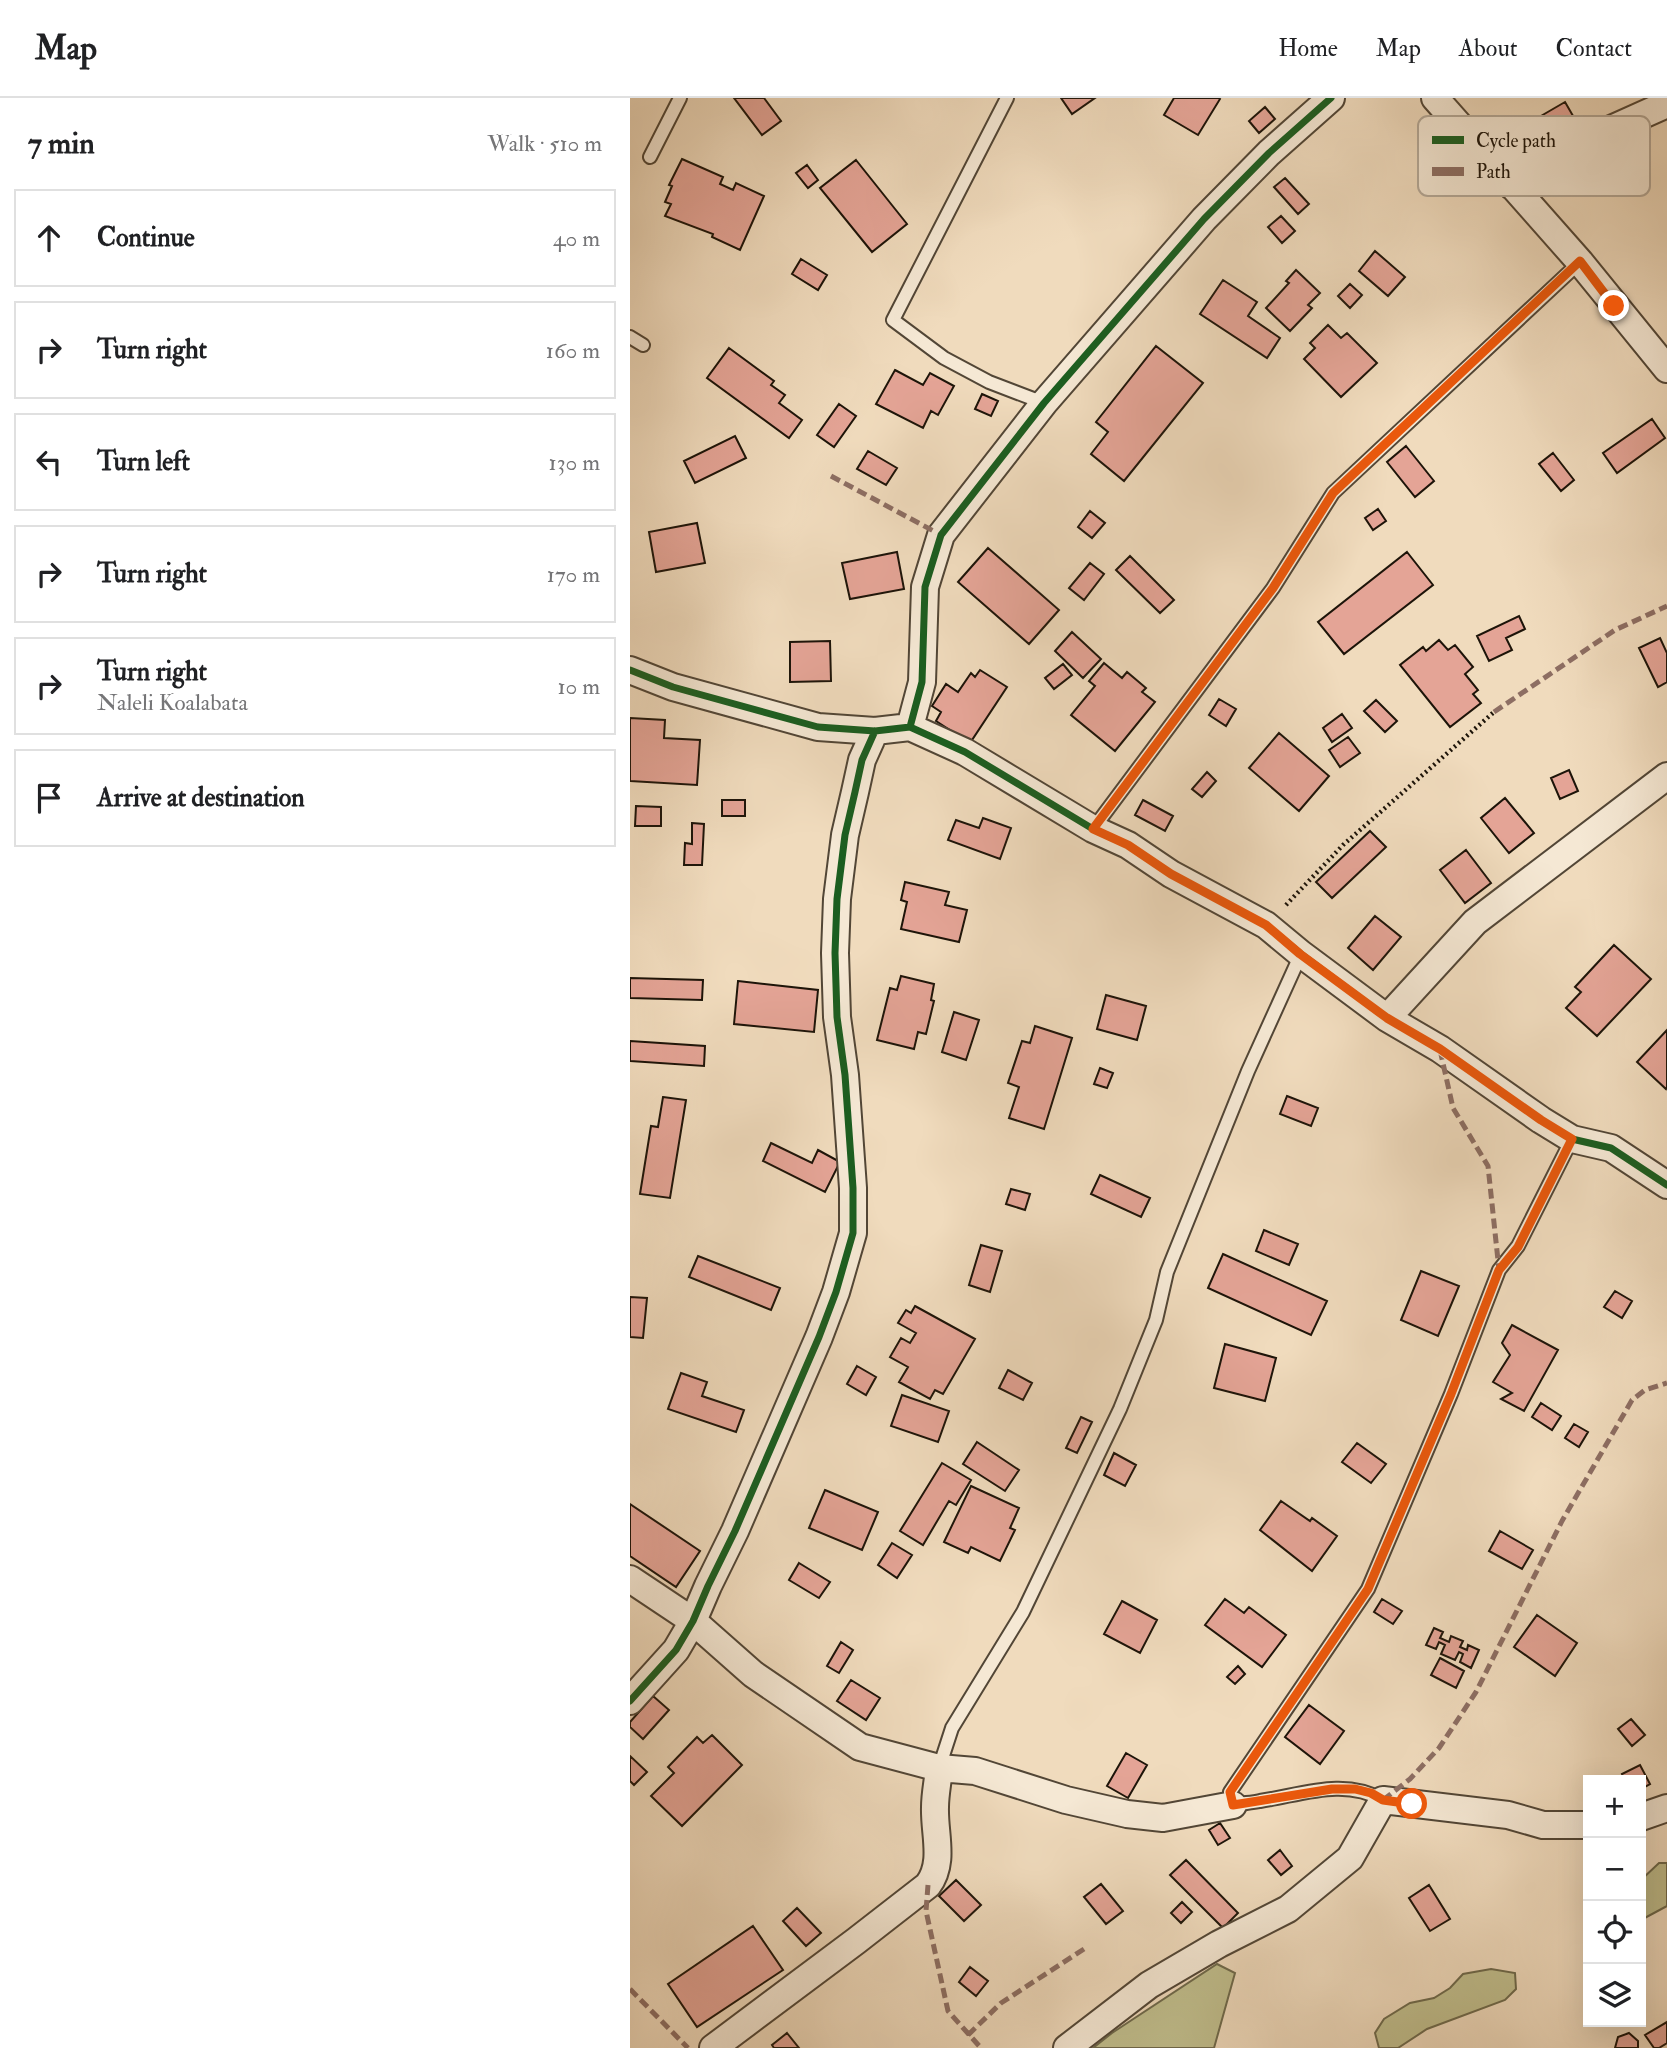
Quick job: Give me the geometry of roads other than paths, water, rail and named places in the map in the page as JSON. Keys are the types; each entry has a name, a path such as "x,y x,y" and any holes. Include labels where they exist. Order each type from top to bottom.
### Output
{"street":[{"path":"910,727 922,682 925,587 941,535 1044,403 1204,219 1269,153 1331,98"},
{"path":"1435,98 1451,116"},
{"path":"1640,116 1667,104"},
{"path":"1521,196 1580,261 1667,369"},
{"path":"630,670 673,687 818,727 874,731 910,727 965,752 1093,829 1128,845 1171,874 1266,925 1300,954 1387,1018 1440,1049 1530,1113 1572,1139 1612,1148 1667,1185"},
{"path":"630,1701 676,1650 693,1621 819,1337 836,1292 853,1233 845,1075 837,1017 836,913 845,835 862,760 874,731"},
{"path":"1387,1018 1475,922 1667,776"},
{"path":"630,1579 693,1621 752,1674 860,1747 939,1768 975,1771 1066,1800 1126,1814 1163,1818 1233,1805"},
{"path":"713,2048 928,1885 936,1874 938,1854 935,1807 939,1768"},
{"path":"1067,2048 1149,1985 1219,1944 1288,1909 1350,1857 1383,1800 1508,1815 1543,1825 1583,1825"},
{"path":"1646,1815 1667,1808"}],"lane":[{"path":"650,156 680,98"},
{"path":"1007,98 893,320 944,358 989,382 1044,403"},
{"path":"1093,829 1273,588 1333,493 1580,261"},
{"path":"630,337 643,345"},
{"path":"939,1768 952,1728 1023,1612 1120,1409 1156,1320 1167,1272 1248,1071 1300,954"},
{"path":"1383,1800 1371,1793 1355,1789 1332,1789 1233,1805 1230,1792 1368,1589 1451,1394 1499,1270 1518,1247 1572,1139"}]}
